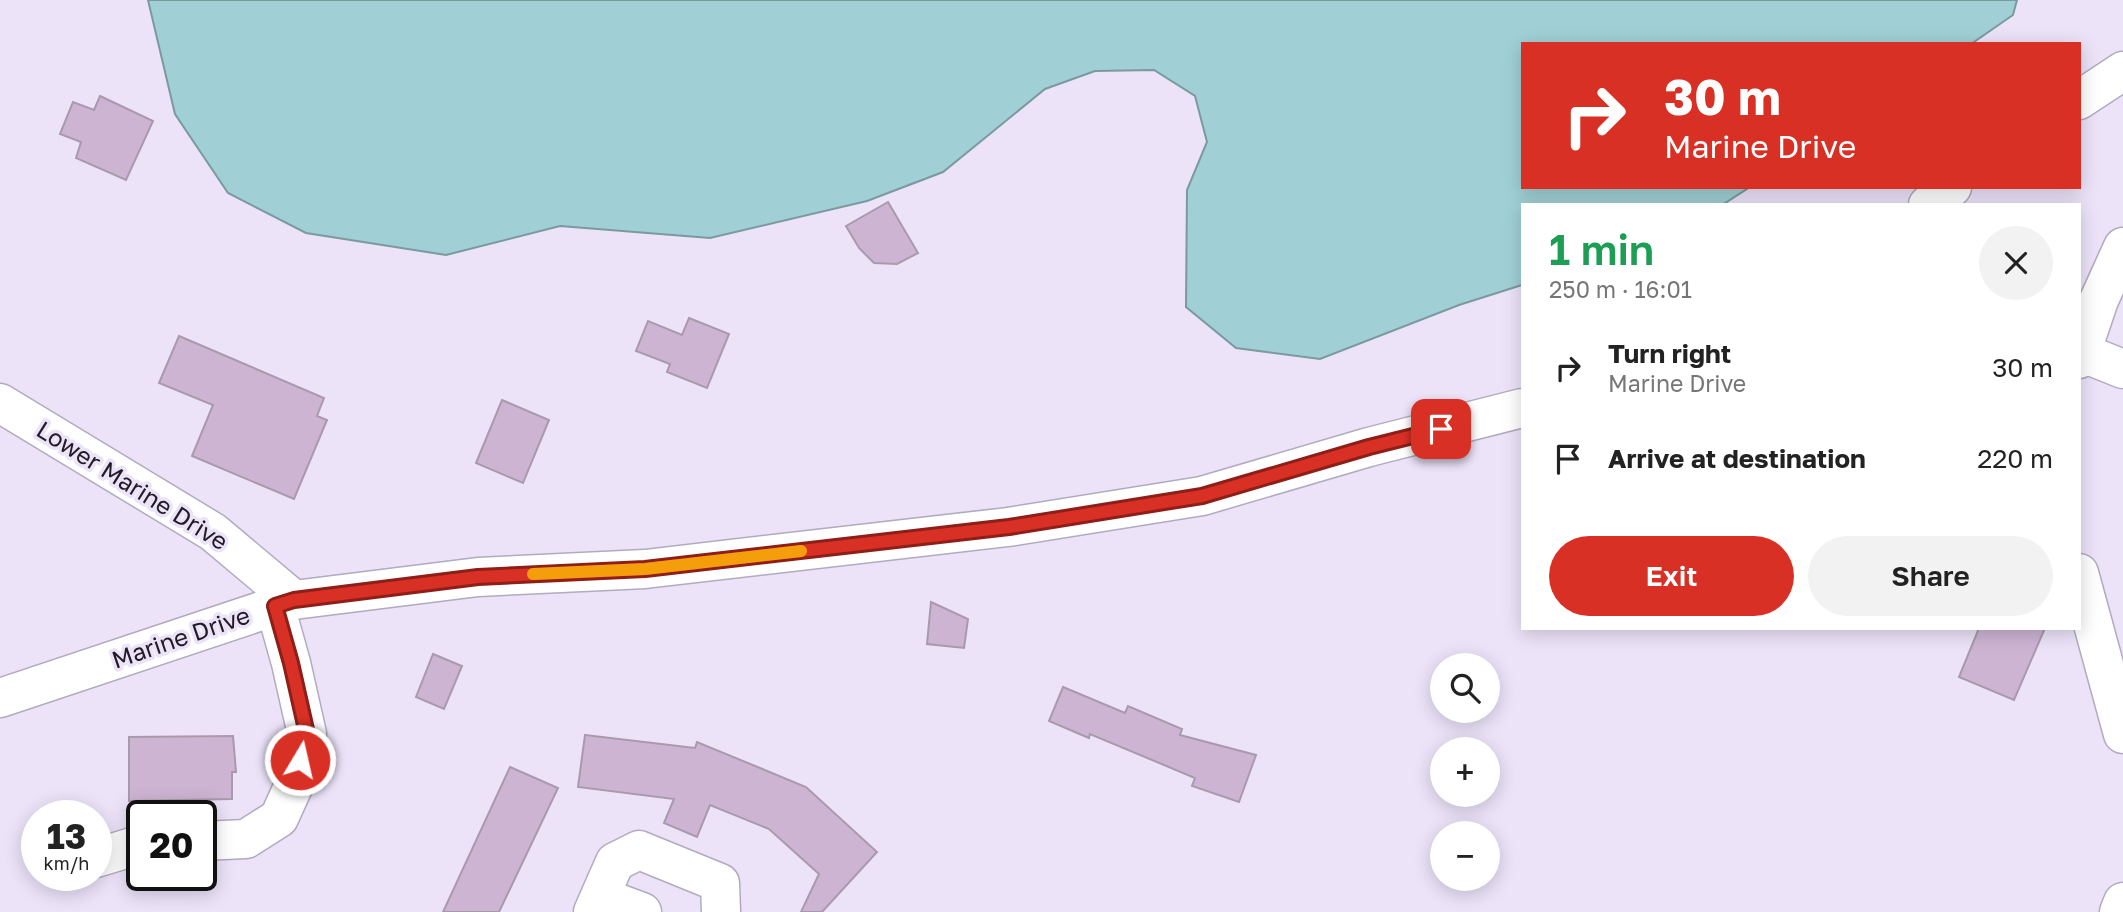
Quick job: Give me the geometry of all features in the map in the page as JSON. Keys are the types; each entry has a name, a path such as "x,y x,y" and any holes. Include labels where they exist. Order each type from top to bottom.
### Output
{"street":[{"path":"2081,99 2123,71"},
{"path":"1931,203 1949,189"},
{"path":"2123,247 2099,300 2081,356 2123,369"},
{"name":"Lower Marine Drive","path":"0,403 213,532 284,603"},
{"name":"Marine Drive","path":"0,698 284,603 478,577 645,569 1009,527 1202,496 1369,447 1521,408"},
{"path":"2081,580 2123,734"},
{"path":"217,840 246,839 279,818 293,787 307,734 291,663 284,603"},
{"path":"593,912 615,862 639,850 720,883 721,912"},
{"path":"593,912 615,902 642,912"},
{"path":"2119,912 2123,902"}],"shaded area":[{"path":"148,0 2017,0 2013,15 1974,42 1521,42 1521,189 1747,189 1725,203 1521,203 1521,285 1459,305 1320,359 1236,348 1186,307 1187,190 1207,142 1195,96 1154,70 1095,71 1045,89 943,172 867,201 710,238 560,226 446,255 306,233 228,193 175,114"}],"building":[{"path":"100,96 153,121 126,180 76,158 81,142 60,134 73,102 94,110"},
{"path":"888,202 918,253 897,264 874,263 859,248 846,226"},
{"path":"689,318 729,334 707,388 667,372 670,364 636,351 648,321 682,335"},
{"path":"179,336 324,398 317,416 327,420 294,499 192,456 213,405 159,383"},
{"path":"502,400 549,420 523,483 476,463"},
{"path":"931,602 968,619 964,648 927,644"},
{"path":"1978,630 2044,630 2014,700 1959,677"},
{"path":"433,654 462,666 444,709 416,697"},
{"path":"1063,687 1125,713 1128,706 1182,729 1180,735 1256,755 1239,802 1192,786 1195,778 1090,734 1089,738 1049,721"},
{"path":"585,735 695,748 697,742 806,787 877,852 822,912 801,912 819,874 769,829 710,805 697,837 664,823 674,799 578,787"},
{"path":"233,736 236,772 232,772 232,799 129,800 129,737"},
{"path":"510,767 558,788 499,912 443,912"}],"slow traffic":[{"path":"533,574 645,569 801,551"}],"route":[{"path":"300,760 307,734 275,606 294,600 478,577 645,569 1009,527 1202,496 1369,447 1441,429"}]}
